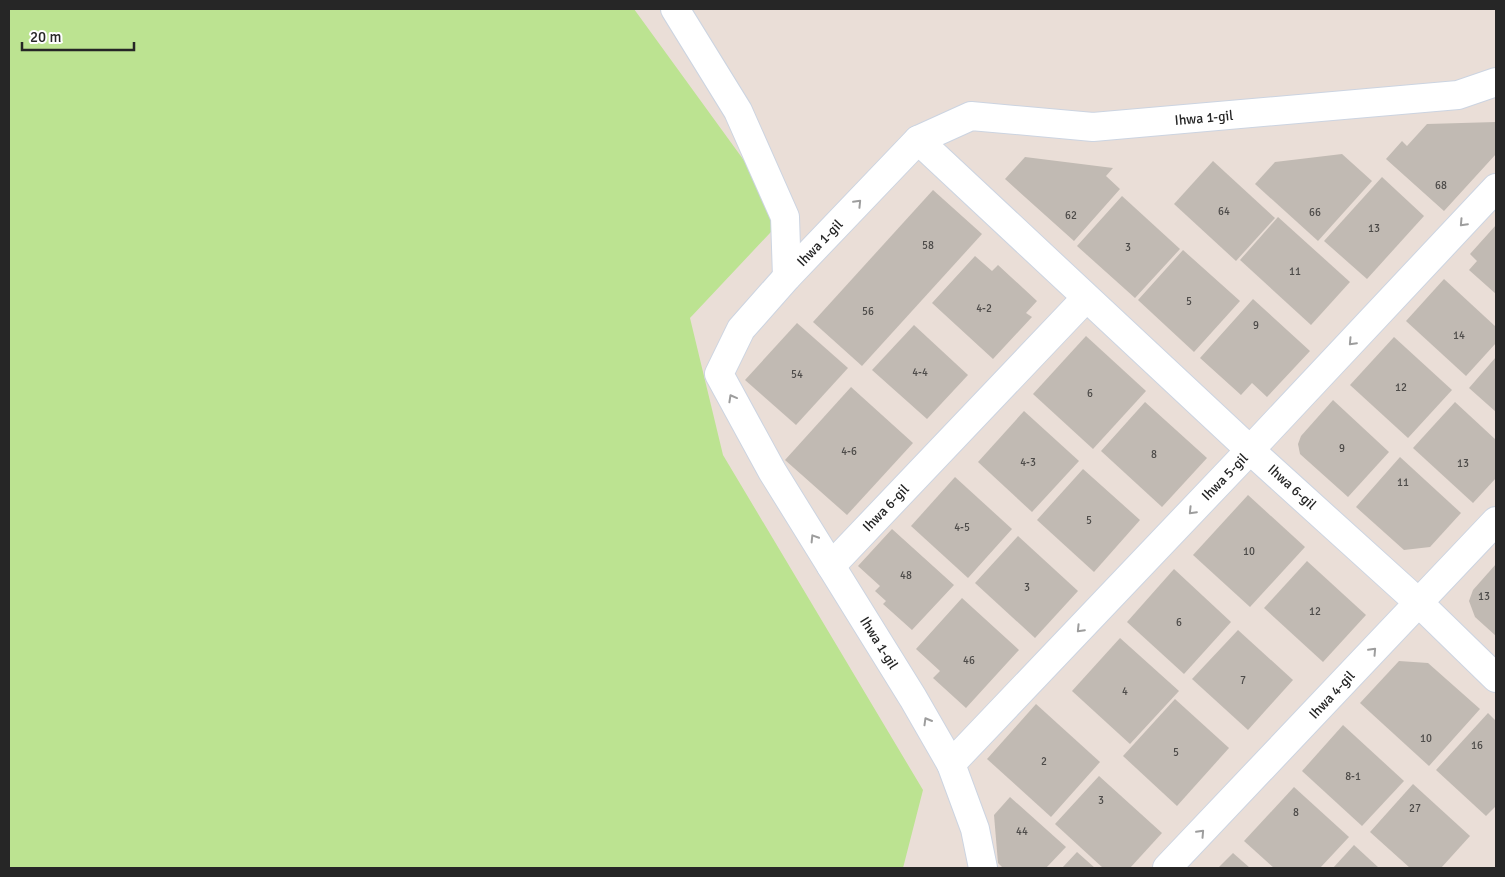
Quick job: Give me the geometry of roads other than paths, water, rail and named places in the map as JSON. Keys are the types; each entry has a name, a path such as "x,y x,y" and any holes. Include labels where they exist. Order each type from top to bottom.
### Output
{"street":[{"path":"675,9 738,111 785,218 787,278"},
{"name":"Ihwa 1-gil","path":"983,868 975,829 951,764 913,698 772,471 719,374 740,329 918,140 971,116 1093,127 1458,95 1496,82"},
{"name":"Ihwa 6-gil","path":"918,140 1250,450 1419,603 1496,678"},
{"name":"Ihwa 5-gil","path":"951,764 1496,188"},
{"name":"Ihwa 6-gil","path":"831,566 1086,298"},
{"name":"Ihwa 4-gil","path":"1167,868 1496,520"}]}
